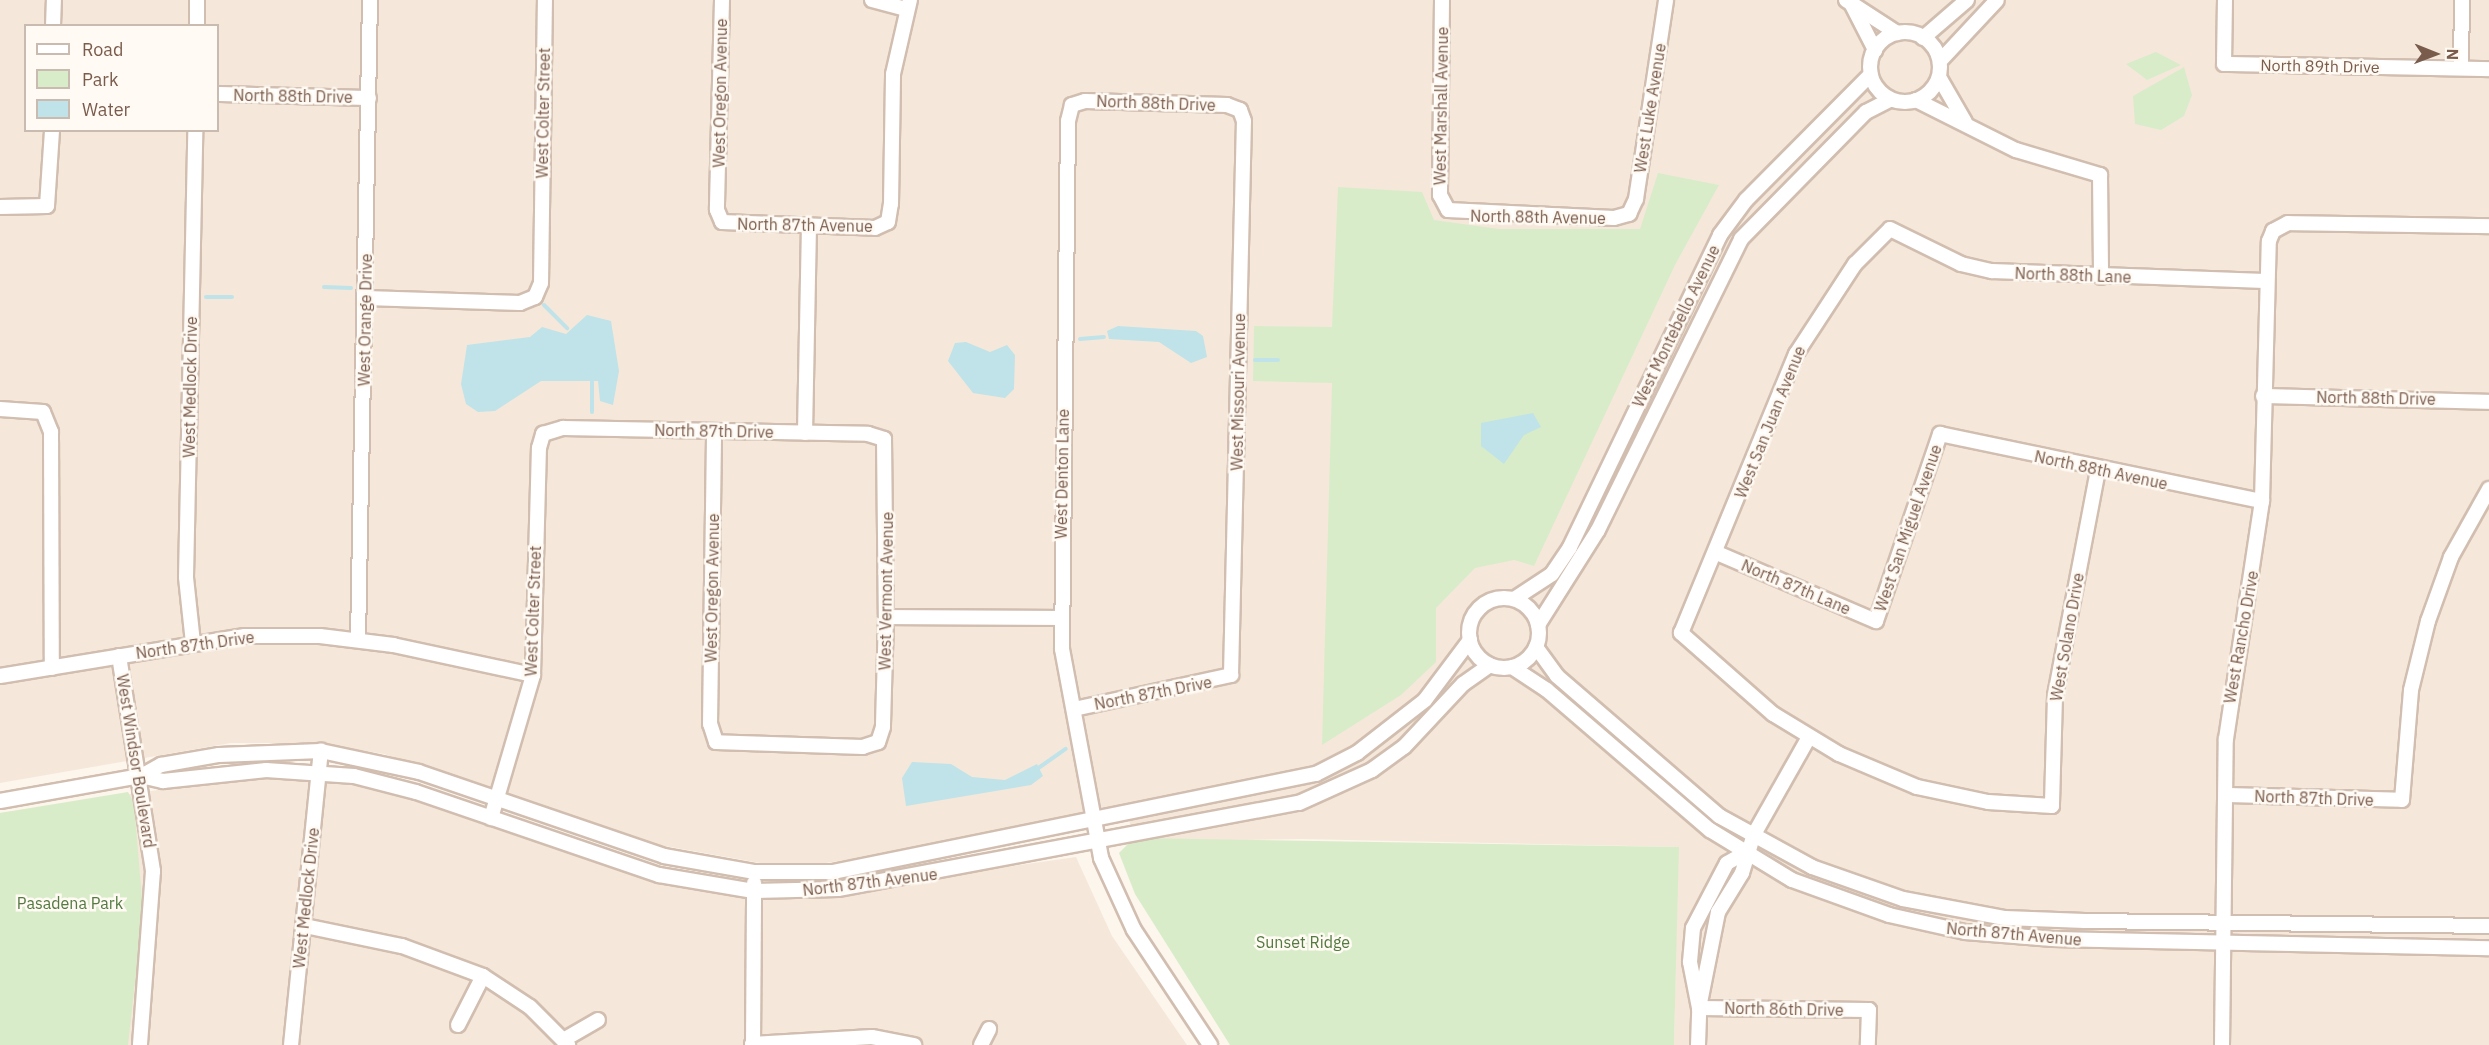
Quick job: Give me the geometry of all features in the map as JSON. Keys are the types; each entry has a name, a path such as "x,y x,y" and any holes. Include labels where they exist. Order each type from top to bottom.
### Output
{"street":[{"path":"53,24 54,0"},
{"path":"197,24 198,0"},
{"name":"West Orange Drive","path":"358,640 370,0"},
{"name":"West Colter Street","path":"366,298 520,303 535,297 541,283 545,0"},
{"name":"West Oregon Avenue","path":"722,0 717,210 722,222"},
{"path":"872,0 908,4"},
{"name":"West Marshall Avenue","path":"1442,0 1440,195 1448,210"},
{"name":"West Luke Avenue","path":"1629,214 1666,0"},
{"path":"1923,38 1967,0"},
{"path":"1965,122 1939,76 1940,61 1997,0"},
{"name":"North 89th Drive","path":"2225,0 2224,64 2489,69"},
{"path":"2461,68 2462,0"},
{"path":"1849,3 1898,33 1923,38 1940,61"},
{"path":"1849,3 1875,50 1871,74 1891,99 1916,100 1965,122 2016,150 2100,175 2101,277"},
{"name":"North 87th Avenue","path":"722,222 875,228 888,222 894,74 908,4"},
{"path":"1875,50 1898,33"},
{"name":"West Montebello Avenue","path":"1514,599 1552,574 1570,548 1720,235 1746,200 1871,74"},
{"path":"1916,100 1939,76"},
{"name":"North 88th Drive","path":"219,94 369,98"},
{"name":"West Montebello Avenue","path":"1538,625 1598,530 1741,239 1866,112 1891,99"},
{"name":"North 88th Drive","path":"1072,105 1086,101 1240,110"},
{"name":"West Denton Lane","path":"1072,105 1059,618 1097,841"},
{"name":"West Missouri Avenue","path":"1231,675 1240,110"},
{"path":"0,207 47,206 52,132"},
{"name":"West Medlock Drive","path":"193,643 186,577 195,132"},
{"name":"North 88th Avenue","path":"1448,210 1462,215 1629,214"},
{"name":"West Rancho Drive","path":"2222,1045 2229,701 2262,501 2265,281 2272,231 2288,223 2489,226"},
{"path":"805,433 809,225"},
{"name":"North 88th Lane","path":"1890,229 1961,264 1992,271 2101,277 2265,281"},
{"name":"West San Juan Avenue","path":"1809,737 1727,678 1681,633 1717,553 1796,354 1856,264 1890,229"},
{"name":"North 88th Drive","path":"2264,396 2489,402"},
{"path":"0,409 43,412 51,432 52,668"},
{"name":"North 87th Drive","path":"543,434 563,428 805,433 884,439"},
{"name":"West Oregon Avenue","path":"714,432 710,724 716,742 863,747 878,742"},
{"name":"West Colter Street","path":"491,818 533,675 543,434"},
{"name":"North 88th Avenue","path":"1940,434 2098,470 2262,501"},
{"name":"West San Miguel Avenue","path":"1876,621 1940,434"},
{"name":"West Vermont Avenue","path":"878,742 883,727 886,617 884,439"},
{"name":"West Solano Drive","path":"1809,737 1917,787 1988,802 2052,806 2055,696 2098,470"},
{"name":"North 87th Drive","path":"2226,795 2402,800 2411,690 2428,621 2451,557 2489,489"},
{"name":"North 87th Lane","path":"1717,553 1876,621"},
{"path":"1514,599 1530,609 1538,625 1536,647 1512,667 1490,665 1470,640 1472,620 1482,606 1514,599"},
{"path":"886,617 1059,618"},
{"name":"North 87th Drive","path":"0,676 245,636 358,640 533,675"},
{"name":"North 87th Avenue","path":"0,801 141,776 161,765 219,755 321,751 386,763 664,856 754,872 833,872 1316,774 1357,753 1425,700 1470,640"},
{"name":"North 87th Avenue","path":"1536,647 1557,676 1683,786 1753,836 1834,876 1958,911 2224,924 2489,926"},
{"name":"West Windsor Boulevard","path":"119,656 141,776 153,880 140,1045"},
{"name":"North 87th Avenue","path":"141,776 163,781 266,770 319,772 384,782 636,869 753,891 867,886 1097,841 1248,815 1336,789 1404,747 1463,684 1490,665"},
{"name":"North 87th Avenue","path":"1512,667 1547,690 1686,812 1745,852 1836,898 1930,926 2053,939 2489,948"},
{"name":"North 87th Drive","path":"1074,709 1231,675"},
{"path":"1698,1045 1699,1008 1718,912 1742,873 1745,852 1753,836 1809,737"},
{"name":"West Medlock Drive","path":"291,1045 305,926 321,751"},
{"path":"1097,841 1134,930 1210,1045"},
{"path":"1699,1008 1690,962 1692,939 1705,898 1727,863 1745,852"},
{"path":"754,872 752,1044 872,1037 914,1045"},
{"path":"305,926 402,946 483,976 567,1042 598,1020"},
{"path":"1692,939 1712,941"},
{"path":"458,1025 483,976"},
{"name":"North 86th Drive","path":"1699,1008 1869,1010 1868,1045"},
{"path":"981,1045 988,1029"}],"shaded area":[{"path":"0,0 2489,0 2489,1045 1674,1045 1678,847 1301,839 1135,842 1126,809 819,864 760,863 654,844 384,754 317,743 231,743 0,783"},
{"path":"261,775 377,786 572,852 804,896 1076,857 1112,936 1187,1045 0,1045 0,813"}],"green space":[{"path":"2156,52 2181,65 2147,80 2126,64"},
{"path":"2184,67 2192,95 2184,116 2161,130 2135,124 2133,96"},
{"path":"1658,173 1719,185 1675,265 1534,566 1514,560 1475,568 1436,608 1436,662 1401,695 1322,745 1332,383 1253,381 1254,326 1332,327 1338,187 1422,192 1434,220 1499,229 1640,229"},
{"name":"Pasadena Park","path":"128,792 134,803 143,911 128,1045 0,1045 0,813"},
{"name":"Sunset Ridge","path":"1134,838 1679,847 1674,1045 1230,1045 1135,894 1119,853"}],"water":[{"path":"587,315 611,321 619,371 613,405 600,401 598,381 541,381 495,411 478,412 466,404 461,384 467,345 530,337 542,327 566,334"},
{"path":"1118,326 1196,331 1203,336 1207,357 1191,363 1159,342 1109,339 1107,331"},
{"path":"966,342 990,352 1007,345 1015,355 1014,389 1005,398 973,393 948,361 955,343"},
{"path":"1533,413 1541,427 1524,435 1504,464 1481,446 1481,423"},
{"path":"912,762 951,764 972,777 1005,780 1037,764 1043,776 1031,785 906,806 902,778"}],"waterway":[{"path":"324,287 351,288"},
{"path":"206,297 232,297"},
{"path":"544,305 567,328"},
{"path":"1080,339 1104,337"},
{"path":"1255,360 1278,360"},
{"path":"592,382 592,412"},
{"path":"1037,769 1066,749"}]}
